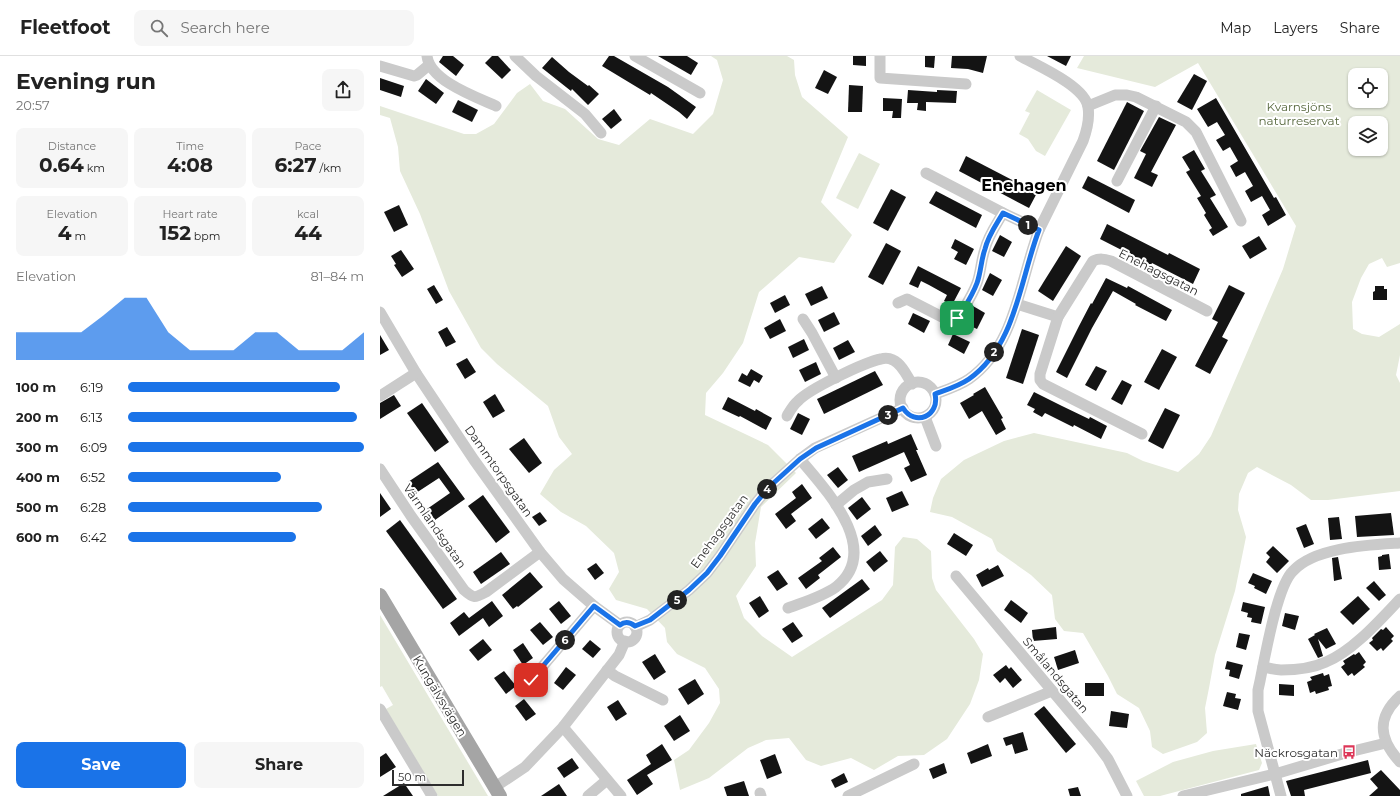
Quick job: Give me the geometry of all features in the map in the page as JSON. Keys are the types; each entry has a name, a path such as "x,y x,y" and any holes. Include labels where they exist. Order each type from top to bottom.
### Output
{"main road":[{"name":"Kungälvsvägen","path":"380,595 498,792"}],"street":[{"path":"515,56 536,76 585,114 601,133"},
{"path":"635,56 700,93"},
{"path":"880,56 880,78 966,84"},
{"path":"935,394 968,380 983,367 1003,338 1013,317 1039,230 1088,128 1088,106 1080,92 1070,83 1032,59 1020,56"},
{"path":"380,66 414,76 417,75 428,60 435,72 452,85 496,106"},
{"path":"1088,106 1115,95 1127,95 1136,97 1156,106 1186,122 1196,132 1241,221"},
{"path":"1117,181 1156,106"},
{"path":"926,173 1039,230"},
{"path":"898,303 907,299 946,319 952,320 957,318 977,285 985,247 990,234 1003,213"},
{"name":"Enehagsgatan","path":"1142,434 1043,384 1040,380 1040,374 1058,317 1093,261 1099,259 1111,261 1207,311"},
{"path":"1017,304 1058,317"},
{"name":"Dammtorpsgatan","path":"380,312 416,373 474,460 540,552 563,579 594,606 620,625"},
{"path":"804,319 836,378"},
{"path":"787,416 797,401 805,395 870,362 885,358 892,359 901,366 912,384"},
{"path":"380,396 416,373"},
{"path":"918,382 930,386 935,394 936,402 934,408 929,414 918,418 907,413 901,402 902,392 906,387 918,382"},
{"name":"Enehagsgatan","path":"620,625 627,622 635,626 650,620 689,590 707,573 755,504 768,488 800,459 816,448 903,408"},
{"path":"925,416 936,446"},
{"path":"788,608 808,601 836,586 847,575 854,561 854,544 849,527 836,505 800,459"},
{"name":"Värmlandsgatan","path":"380,470 464,590 471,596 476,597 486,592 540,552"},
{"path":"836,505 854,490 868,482 887,479"},
{"path":"1281,796 1258,711 1258,690 1286,580 1292,571 1303,563 1325,552 1400,543"},
{"name":"Smålandsgatan","path":"956,576 1096,743 1108,759 1128,796"},
{"path":"1263,667 1281,670 1310,668 1326,663 1343,653 1380,621 1400,599"},
{"path":"531,680 594,606"},
{"path":"620,625 617,630 618,635 625,641 630,641 634,637 636,632 635,626"},
{"path":"498,792 563,726 619,654 625,641"},
{"path":"607,670 615,676 663,700"},
{"path":"988,717 1052,692"},
{"path":"1400,696 1385,713 1384,732 1386,743 1400,762"},
{"path":"380,709 432,796"},
{"path":"563,726 621,796"},
{"path":"1183,796 1275,774 1349,752 1386,743"},
{"path":"848,796 914,764"},
{"path":"588,796 607,780"}],"green space":[{"path":"711,56 787,56 794,60 795,75 802,97 848,137 821,202 852,235 834,263 799,257 759,292 743,343 723,373 706,393 705,415 768,445 796,473 761,507 755,543 756,566 736,596 744,618 762,636 792,657 882,600 893,585 895,547 903,537 917,539 931,551 932,578 936,590 974,639 983,654 979,680 970,704 947,739 924,755 898,756 874,770 851,758 821,766 806,760 789,738 766,740 748,748 709,778 680,790 674,760 689,750 709,723 720,703 719,689 705,668 677,654 667,642 665,628 647,609 616,600 609,589 619,572 614,553 586,526 561,512 540,494 554,470 572,454 559,437 548,406 497,364 481,348 449,291 420,214 400,171 398,147 390,118 380,115 380,106 464,134 476,134 494,124 517,93 530,84 543,101 565,109 598,139 619,145 650,119 693,134 713,114 723,80 717,60"},
{"name":"Kvarnsjöns naturreservat","path":"1084,56 1400,56 1400,263 1387,267 1382,258 1369,264 1361,278 1352,302 1353,329 1362,334 1379,337 1400,324 1400,355 1396,375 1400,383 1400,491 1328,500 1311,500 1291,485 1257,467 1248,473 1239,494 1238,510 1246,537 1235,591 1215,655 1205,708 1207,733 1197,742 1163,754 1152,747 1150,731 1139,708 1117,694 1083,633 1064,631 1055,619 1052,595 1031,575 997,551 992,539 952,517 930,512 933,498 941,479 964,460 1004,441 1034,433 1127,453 1143,461 1178,472 1199,454 1211,436 1283,269 1296,226 1198,63 1155,87 1077,68"},
{"path":"1037,90 1071,110 1045,156 1036,151 1028,139 1019,134 1030,113 1025,111"},
{"path":"859,153 880,164 858,209 836,198"},
{"path":"380,615 488,796 438,796 386,709 393,705 382,686 380,687"},
{"path":"1256,744 1262,763 1259,770 1160,796 1144,796 1136,781 1173,762 1213,751"}],"building":[{"path":"443,56 453,56 464,65 456,76 439,62"},
{"path":"492,56 498,56 511,70 502,79 485,63"},
{"path":"609,56 614,56 668,87 696,107 687,119 651,93 650,95 602,66"},
{"path":"658,56 687,56 698,63 691,75"},
{"path":"853,56 866,56 866,66 853,65"},
{"path":"925,56 935,56 934,68 925,67"},
{"path":"952,56 987,56 983,73 968,69 951,68"},
{"path":"1047,56 1071,56 1066,66"},
{"path":"552,57 569,72 588,86 589,85 599,94 588,105 572,89 571,91 542,68"},
{"path":"824,70 837,77 828,94 815,88"},
{"path":"1194,74 1207,81 1192,110 1177,102"},
{"path":"380,78 404,86 401,97 380,90"},
{"path":"426,79 444,93 436,104 418,91"},
{"path":"849,85 863,86 862,112 848,112"},
{"path":"908,90 937,92 937,90 957,91 956,103 926,102 926,111 917,110 918,103 907,103"},
{"path":"883,98 902,99 901,118 892,118 893,111 883,111"},
{"path":"1216,98 1274,198 1276,197 1286,215 1268,226 1262,215 1270,210 1262,196 1251,202 1245,191 1253,186 1245,172 1236,177 1230,166 1238,161 1230,147 1223,151 1216,140 1225,135 1217,122 1208,127 1197,109"},
{"path":"458,100 478,110 472,122 452,112"},
{"path":"1127,102 1144,111 1114,170 1097,161"},
{"path":"614,109 622,120 611,129 602,119"},
{"path":"1159,117 1176,125 1151,172 1158,175 1152,187 1134,178 1146,154 1140,151"},
{"path":"1194,150 1205,169 1201,171 1216,195 1210,198 1228,227 1213,236 1209,230 1212,228 1204,215 1206,213 1197,198 1201,196 1186,172 1190,170 1182,157"},
{"path":"966,156 1037,193 1029,208 959,171"},
{"path":"1088,176 1135,200 1129,213 1082,188"},
{"path":"891,189 906,197 888,231 873,223"},
{"path":"936,191 982,215 976,228 929,203"},
{"path":"399,205 408,225 394,232 384,212"},
{"path":"1107,224 1168,255 1169,253 1200,269 1193,284 1100,239"},
{"path":"1000,235 1012,242 1004,257 992,251"},
{"path":"1259,236 1267,249 1250,259 1242,246"},
{"path":"955,239 974,249 966,265 954,259 958,252 951,248"},
{"path":"886,243 901,251 883,285 868,277"},
{"path":"1066,246 1081,256 1053,301 1038,291"},
{"path":"401,250 414,269 402,277 394,265 396,264 391,256"},
{"path":"918,266 961,288 952,305 944,301 947,295 921,281 918,288 909,284"},
{"path":"990,273 1002,280 993,296 982,290"},
{"path":"1106,278 1127,288 1128,286 1172,310 1166,321 1135,305 1136,304 1113,291 1092,328 1067,378 1056,372 1091,303 1092,304"},
{"path":"434,285 443,300 436,304 427,289"},
{"path":"1229,285 1245,293 1222,337 1228,340 1210,374 1195,366 1218,322 1212,319"},
{"path":"822,286 828,298 811,306 805,294"},
{"path":"1375,286 1384,286 1384,289 1387,289 1387,300 1373,300"},
{"path":"785,295 790,305 775,313 770,303"},
{"path":"973,306 985,313 977,329 964,323"},
{"path":"834,312 840,324 824,332 818,320"},
{"path":"913,313 930,321 924,333 908,324"},
{"path":"780,319 786,331 770,339 764,328"},
{"path":"447,327 456,342 446,347 438,332"},
{"path":"1022,329 1039,335 1023,384 1006,378"},
{"path":"953,334 970,342 964,354 948,345"},
{"path":"380,335 389,350 380,355"},
{"path":"804,339 809,350 793,358 788,347"},
{"path":"848,340 855,352 839,360 833,348"},
{"path":"1162,349 1177,357 1159,390 1144,382"},
{"path":"467,358 476,372 465,379 456,364"},
{"path":"816,362 821,374 805,382 799,370"},
{"path":"1096,366 1107,371 1096,391 1085,385"},
{"path":"751,369 763,376 759,383 754,380 750,387 738,381 742,373 747,376"},
{"path":"875,371 883,385 824,414 817,399"},
{"path":"1122,380 1132,385 1122,405 1111,399"},
{"path":"985,387 1003,418 1001,419 1006,429 996,435 982,411 969,419 960,403"},
{"path":"1034,392 1089,419 1090,417 1107,426 1101,439 1074,425 1073,427 1045,413 1042,417 1033,412 1035,409 1027,405"},
{"path":"495,394 505,411 493,418 483,402"},
{"path":"394,395 401,406 380,419 380,403"},
{"path":"728,397 755,411 756,409 772,418 766,430 740,416 739,417 722,409"},
{"path":"422,403 449,442 435,452 407,413"},
{"path":"1165,408 1180,415 1163,449 1148,441"},
{"path":"798,413 810,419 802,435 790,429"},
{"path":"911,434 927,475 911,482 904,468 910,465 904,452 859,472 852,456 887,441 888,444"},
{"path":"524,438 542,463 529,473 509,449"},
{"path":"438,462 465,499 435,520 427,509 450,493 439,478 416,493 408,482"},
{"path":"838,467 848,480 838,488 827,475"},
{"path":"802,484 812,498 791,514 796,521 786,529 775,514 796,498 792,492"},
{"path":"902,491 909,505 892,512 886,498"},
{"path":"380,493 391,509 380,517"},
{"path":"483,495 510,532 496,543 468,506"},
{"path":"862,497 871,509 857,520 848,508"},
{"path":"540,512 547,521 539,526 532,517"},
{"path":"1391,513 1394,535 1357,537 1355,516"},
{"path":"1339,517 1342,539 1330,540 1328,518"},
{"path":"822,518 830,528 816,539 808,529"},
{"path":"400,520 457,599 443,609 386,531"},
{"path":"1306,524 1314,544 1304,548 1296,528"},
{"path":"875,525 882,535 868,546 861,536"},
{"path":"954,533 973,545 966,556 947,544"},
{"path":"1273,546 1289,561 1277,573 1266,562 1270,557 1266,553"},
{"path":"833,547 841,557 818,575 820,578 806,589 798,578 822,561 819,558"},
{"path":"880,551 888,561 874,572 866,562"},
{"path":"501,552 510,564 481,584 473,572"},
{"path":"1389,554 1391,569 1379,570 1378,557"},
{"path":"1338,557 1342,579 1334,581 1332,558"},
{"path":"596,563 604,573 595,580 587,569"},
{"path":"998,565 1004,576 982,587 976,575 988,568 989,570"},
{"path":"778,570 788,584 777,591 767,577"},
{"path":"530,572 543,587 518,607 517,606 513,609 502,595"},
{"path":"1253,573 1272,581 1266,594 1248,583"},
{"path":"862,579 870,589 830,618 822,608"},
{"path":"1374,581 1386,595 1379,601 1366,588"},
{"path":"760,596 769,611 759,618 749,603"},
{"path":"1358,596 1370,609 1353,625 1340,612"},
{"path":"1011,600 1028,613 1021,623 1004,610"},
{"path":"492,601 503,616 489,627 483,618 459,636 450,623 464,612 469,618"},
{"path":"559,601 571,616 561,624 549,609"},
{"path":"1243,602 1265,607 1261,624 1251,622 1252,618 1247,617 1248,613 1241,611"},
{"path":"1285,613 1299,616 1295,630 1282,626"},
{"path":"540,622 553,637 543,645 530,630"},
{"path":"793,622 803,636 792,643 782,629"},
{"path":"1056,627 1057,639 1033,641 1032,630"},
{"path":"1386,627 1394,636 1391,639 1393,641 1383,651 1381,648 1377,651 1369,643 1381,629 1383,630"},
{"path":"1327,628 1336,644 1326,649 1318,639 1323,656 1318,658 1308,639 1315,635 1314,634"},
{"path":"1239,633 1250,635 1246,650 1236,647"},
{"path":"483,639 492,650 478,661 469,650"},
{"path":"590,640 601,649 593,658 582,649"},
{"path":"523,643 533,658 523,665 513,650"},
{"path":"1075,650 1079,663 1058,670 1054,657"},
{"path":"1359,652 1366,662 1363,665 1365,667 1354,676 1352,673 1348,676 1341,667 1345,664 1343,661"},
{"path":"655,654 666,672 654,680 642,662"},
{"path":"1227,661 1243,665 1239,679 1229,676 1230,670 1225,669"},
{"path":"1006,665 1009,669 1011,667 1022,680 1013,688 1005,678 1000,683 993,675"},
{"path":"566,667 576,675 563,690 554,683"},
{"path":"504,671 516,686 506,694 494,678"},
{"path":"1323,673 1324,676 1329,674 1332,686 1328,687 1329,690 1316,694 1315,691 1310,693 1307,682 1312,680 1310,677"},
{"path":"695,679 704,694 688,705 678,689"},
{"path":"1085,683 1104,683 1104,696 1085,696"},
{"path":"1279,684 1294,685 1294,696 1279,695"},
{"path":"1227,692 1236,694 1235,698 1241,699 1238,710 1223,706"},
{"path":"524,699 536,714 526,721 515,706"},
{"path":"618,700 627,714 616,721 607,707"},
{"path":"1044,706 1076,744 1066,753 1034,714"},
{"path":"1111,711 1129,714 1127,728 1109,726"},
{"path":"680,715 690,731 674,741 664,726"},
{"path":"1023,732 1028,750 1015,754 1012,744 1006,746 1003,738"},
{"path":"662,744 672,760 647,775 653,784 637,795 627,780 651,764 646,755"},
{"path":"988,744 992,756 971,764 967,753"},
{"path":"386,753 396,767 380,777 380,757"},
{"path":"775,754 782,773 767,779 760,760"},
{"path":"572,758 579,768 564,778 557,768"},
{"path":"1368,760 1371,773 1304,790 1305,796 1291,796 1286,781"},
{"path":"944,763 947,773 933,779 929,769"},
{"path":"1381,770 1400,790 1400,796 1369,796 1378,788 1370,779"},
{"path":"844,773 848,782 835,788 831,780"},
{"path":"744,781 749,796 727,796 724,787"},
{"path":"404,783 413,796 383,796"},
{"path":"559,784 567,796 541,796"},
{"path":"1268,786 1270,796 1241,796 1241,794"},
{"path":"1078,787 1081,796 1070,796 1068,789"}],"place":[{"name":"Näckrosgatan","path":"1349,752"}],"district":[{"name":"Enehagen","path":"1024,185"}],"route":[{"path":"531,680 594,606 620,625 627,622 635,626 650,620 689,590 707,573 755,504 768,488 800,459 816,448 903,408 909,415 915,417 921,418 929,414 935,405 935,394 968,380 983,367 1003,338 1013,317 1039,230 1003,213 990,234 985,247 977,285 957,318"}]}
